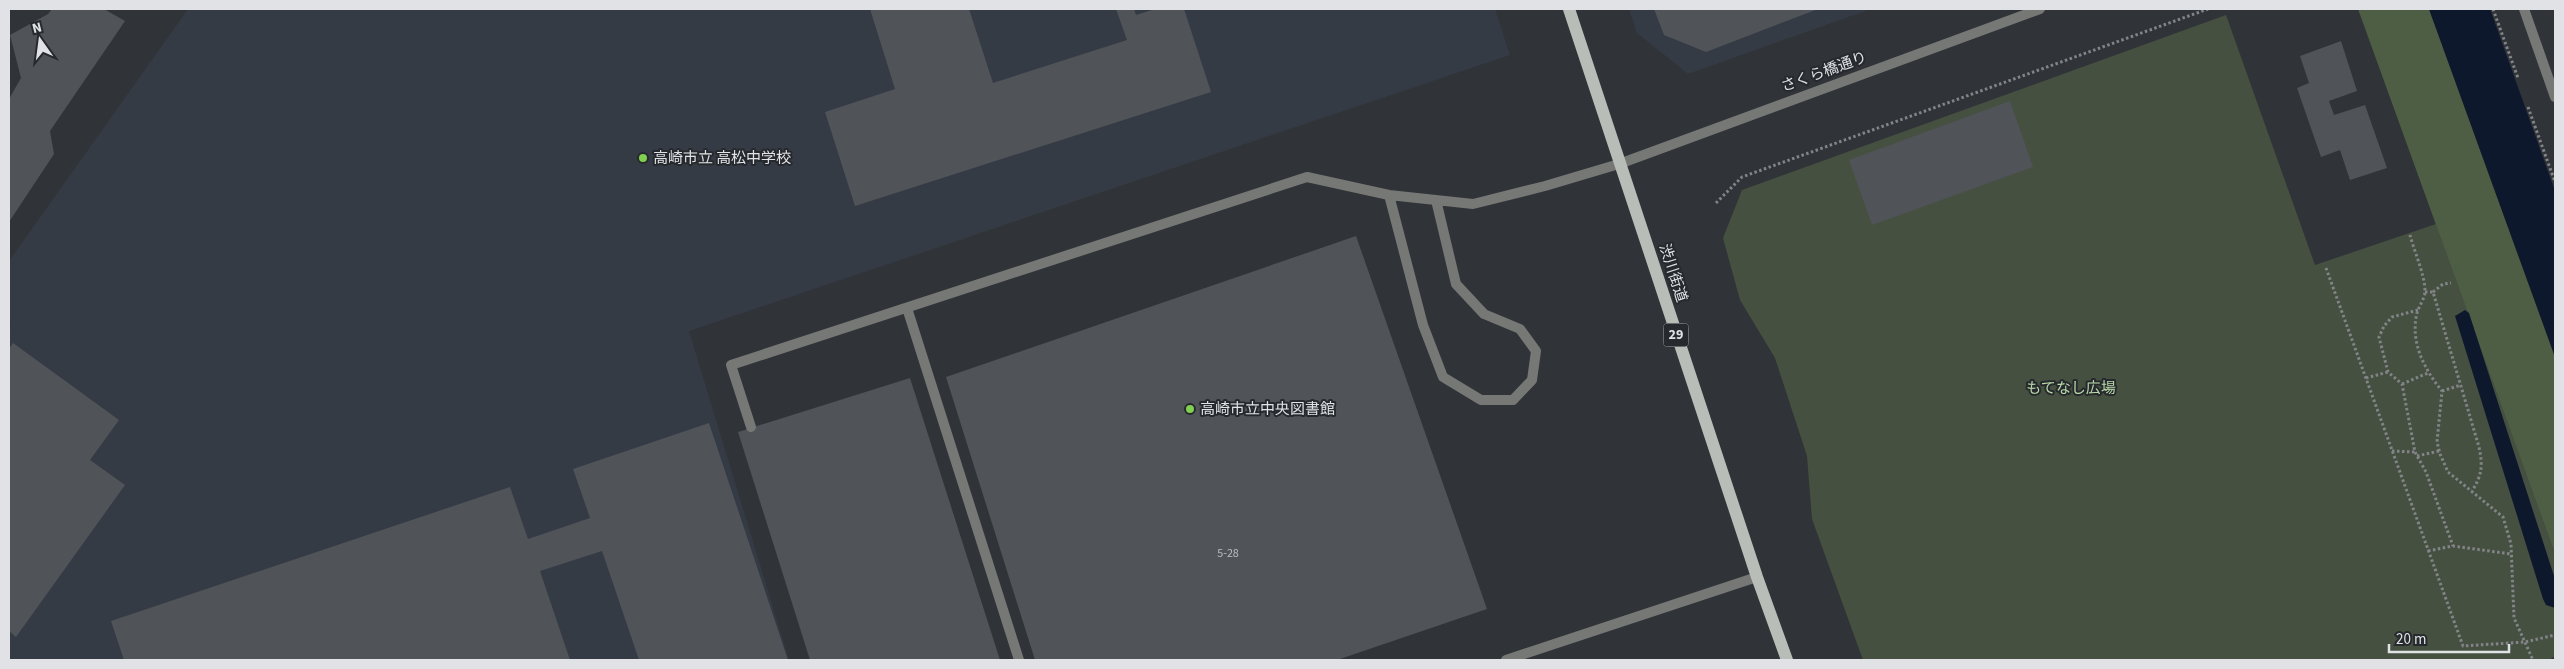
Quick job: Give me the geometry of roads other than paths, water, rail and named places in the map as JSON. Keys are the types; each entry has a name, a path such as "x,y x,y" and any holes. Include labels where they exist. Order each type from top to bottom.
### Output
{"main road":[{"name":"渋川街道","path":"1569,9 1757,577 1787,660"}],"street":[{"name":"さくら橋通り","path":"751,427 731,365 1307,177 1389,195 1473,204 1545,186 1619,164 2040,9"},
{"path":"2524,9 2555,97"},
{"path":"1389,195 1423,326 1443,377 1481,400 1514,400 1532,380 1536,352 1520,329 1484,314 1456,284 1436,200"},
{"path":"907,308 1019,660"},
{"path":"1506,660 1757,577"}],"water":[{"path":"2429,9 2490,9 2555,191 2555,357"},
{"path":"2465,310 2469,313 2555,579 2555,608 2546,605 2543,599 2455,316"}],"place":[{"name":"高崎市立 高松中学校","path":"643,158"},
{"name":"高崎市立中央図書館","path":"1190,409"}],"park label":[{"name":"もてなし広場","path":"2071,388"}]}
